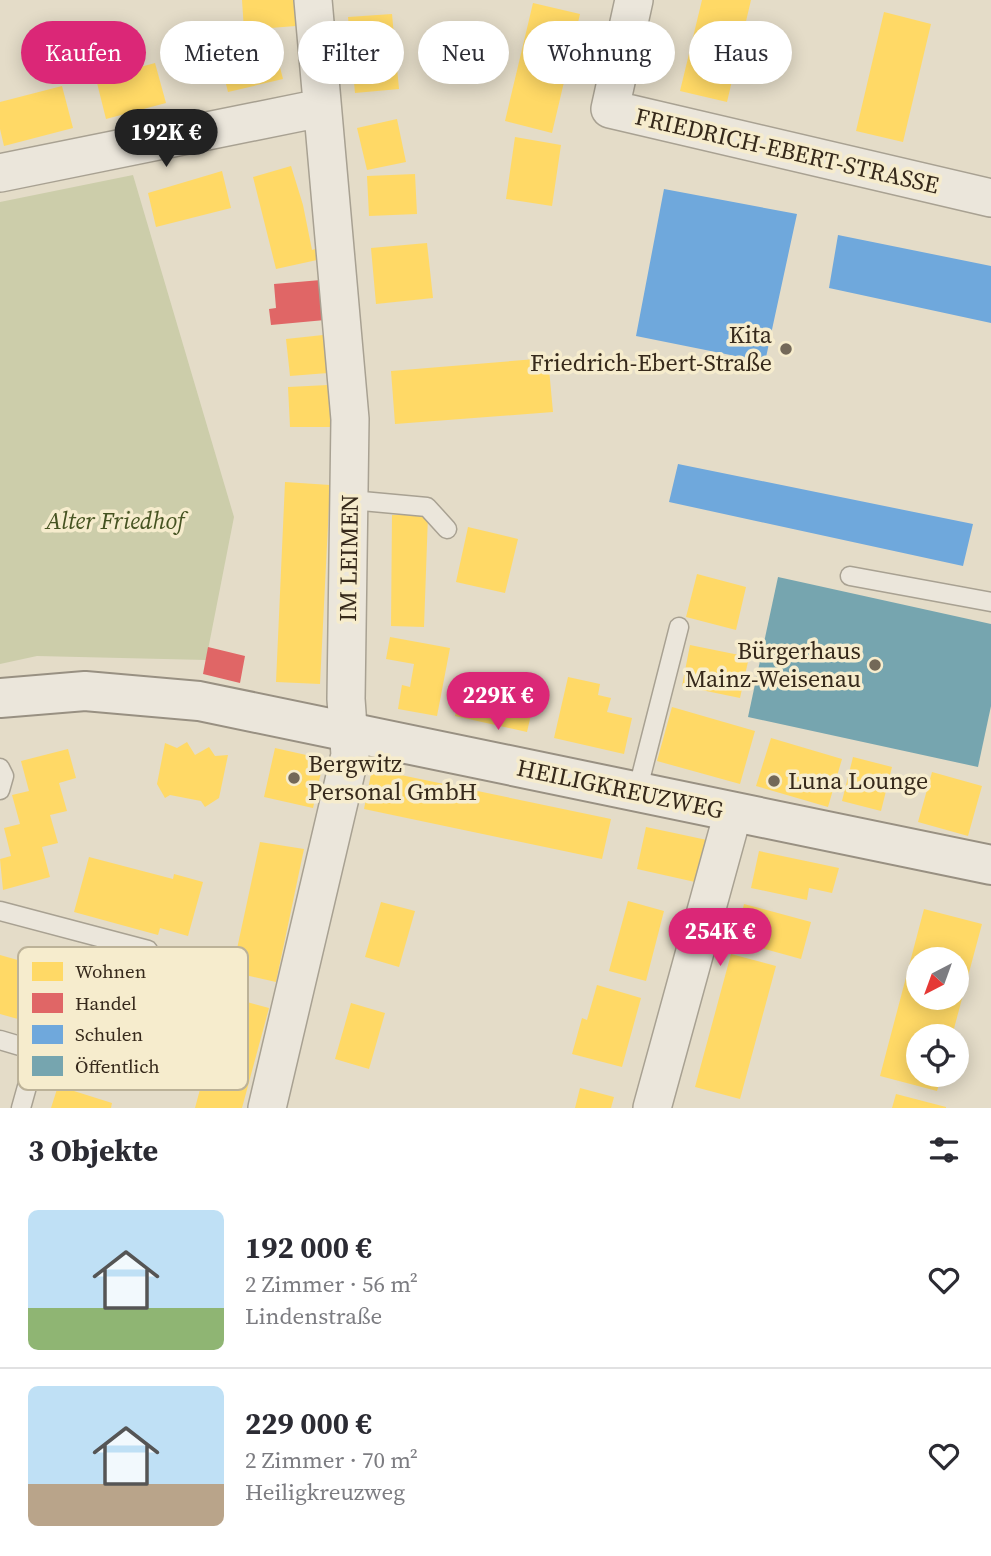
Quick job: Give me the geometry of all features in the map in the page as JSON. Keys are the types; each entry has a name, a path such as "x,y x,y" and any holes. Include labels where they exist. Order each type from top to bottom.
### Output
{"street":[{"name":"IM LEIMEN","path":"267,1108 350,755 347,731 350,419 313,0"},
{"name":"FRIEDRICH-EBERT-STRASSE","path":"634,0 611,109 991,198"},
{"path":"0,173 321,108"},
{"name":"HEILIGKREUZWEG","path":"0,698 85,691 158,695 199,701 991,864"},
{"path":"652,1108 733,813"}],"lane":[{"path":"351,500 427,507 447,530"},
{"path":"850,576 991,602"},
{"path":"637,792 679,627"},
{"path":"0,768 4,776 0,790"},
{"path":"0,911 137,947"},
{"path":"0,1040 18,1045"},
{"path":"21,1108 26,1090"}],"green space":[{"name":"Alter Friedhof","path":"133,175 234,517 206,660 37,656 0,664 0,202"}],"building: Wohnen":[{"path":"242,0 294,0 296,26 284,27 284,21 243,21"},
{"path":"702,0 751,0 746,21 697,21"},
{"path":"533,3 580,14 578,21 529,21"},
{"path":"884,12 931,24 903,142 856,131"},
{"path":"392,14 393,21 348,21 348,17"},
{"path":"523,45 523,84 564,84 552,133 505,121"},
{"path":"689,54 689,84 731,84 727,102 680,91"},
{"path":"155,63 166,103 106,119 97,84 146,84 146,65"},
{"path":"226,84 262,84 228,92"},
{"path":"354,84 399,84 399,89 355,93"},
{"path":"62,86 73,128 4,146 0,129 0,102"},
{"path":"397,119 406,162 367,170 357,128"},
{"path":"515,137 561,145 552,206 506,199"},
{"path":"291,166 303,205 312,250 318,248 317,260 276,269 253,177"},
{"path":"222,171 231,208 156,227 148,193"},
{"path":"415,174 417,214 369,216 367,176"},
{"path":"427,243 433,298 376,304 371,248"},
{"path":"323,335 328,373 290,376 286,339"},
{"path":"548,358 553,412 395,424 391,371"},
{"path":"328,385 333,427 290,427 288,387"},
{"path":"285,482 330,485 320,684 276,682"},
{"path":"392,515 428,515 424,627 391,626"},
{"path":"468,527 518,539 505,593 456,582"},
{"path":"697,574 746,587 736,630 686,617"},
{"path":"390,637 450,648 437,716 398,709 402,685 410,687 414,664 386,659"},
{"path":"690,645 749,657 740,698 682,686"},
{"path":"568,677 600,684 598,695 611,698 607,712 632,718 624,754 554,738"},
{"path":"462,683 535,697 527,732 455,716"},
{"path":"672,707 755,731 740,784 657,761"},
{"path":"771,738 842,759 828,807 756,786"},
{"path":"187,742 195,755 209,747 215,756 228,755 219,798 205,807 201,801 170,795 165,798 157,784 165,743 177,748"},
{"name":"Bergwitz Personal GmbH","path":"275,748 324,759 313,808 264,797"},
{"path":"68,749 76,778 59,783 67,811 50,815 58,843 42,847 50,877 3,890 0,859 11,856 4,828 20,824 12,795 29,791 21,761"},
{"path":"853,757 892,767 881,811 842,801"},
{"path":"372,769 611,819 602,859 364,809"},
{"path":"932,772 982,786 968,836 918,822"},
{"path":"646,827 707,840 695,882 637,869"},
{"path":"260,842 304,849 276,982 248,976 248,947 237,947"},
{"path":"759,851 839,868 832,893 809,888 807,900 751,888"},
{"path":"89,857 173,879 174,874 203,882 188,936 160,928 158,935 74,912"},
{"path":"628,901 664,911 646,981 609,971"},
{"path":"381,902 415,911 399,967 365,957"},
{"path":"744,904 811,922 801,959 735,941"},
{"path":"924,909 982,924 970,969 970,947 914,947"},
{"path":"731,954 776,966 740,1099 695,1087"},
{"path":"0,955 18,960 18,1019 0,1014"},
{"path":"906,977 906,1010 959,1010 955,1024 906,1024 906,1083 880,1076"},
{"path":"597,985 641,998 622,1067 572,1054 582,1018 587,1020"},
{"path":"248,1002 269,1008 248,1086"},
{"path":"351,1003 385,1013 369,1069 335,1059"},
{"path":"922,1087 938,1087 937,1091"},
{"path":"580,1088 614,1097 611,1108 575,1108"},
{"path":"57,1090 71,1090 112,1103 111,1108 51,1108"},
{"path":"200,1090 247,1090 242,1108 195,1108"},
{"path":"896,1094 946,1107 946,1108 892,1108"}],"building: Handel":[{"path":"321,280 325,320 271,325 269,309 276,308 274,284"},
{"path":"208,647 245,656 240,683 203,674"}],"building: Schulen":[{"path":"664,189 797,214 765,362 636,336"},
{"path":"838,235 991,266 991,323 829,288"},
{"path":"678,464 973,524 963,566 669,502"}],"building: Öffentlich":[{"name":"Bürgerhaus Mainz-Weisenau","path":"778,577 991,624 991,706 978,767 748,717"}],"place":[{"name":"Kita Friedrich-Ebert-Straße","path":"786,349"},
{"name":"Bürgerhaus Mainz-Weisenau","path":"875,665"},
{"name":"Bergwitz Personal GmbH","path":"294,778"},
{"name":"Luna Lounge","path":"774,781"}]}
